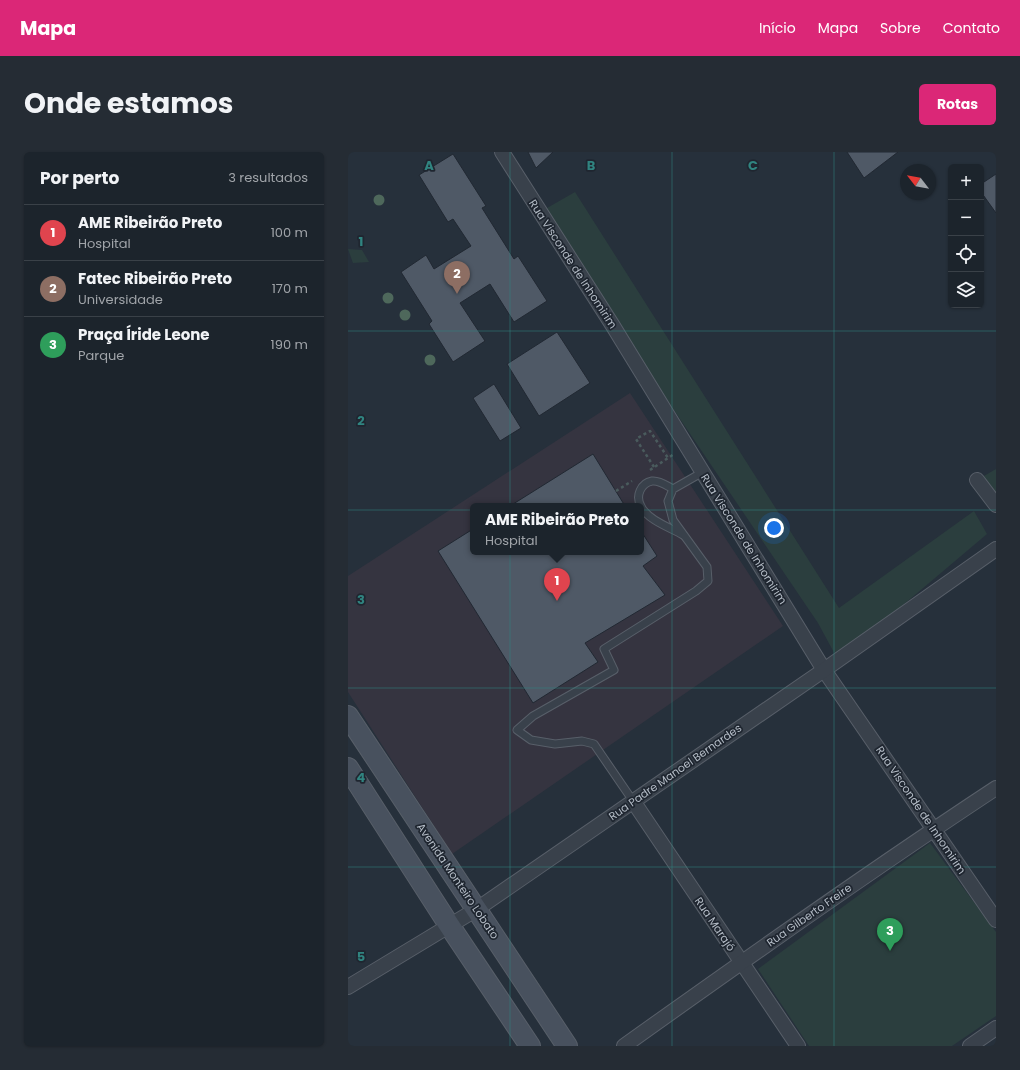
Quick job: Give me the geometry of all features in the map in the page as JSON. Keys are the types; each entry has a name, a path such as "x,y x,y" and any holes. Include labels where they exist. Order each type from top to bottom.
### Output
{"main road":[{"name":"Avenida Monteiro Lobato","path":"348,716 567,1046"},
{"path":"348,768 449,926 530,1046"}],"street":[{"name":"Rua Visconde de Inhomirim","path":"502,152 613,326 824,670 935,829 996,920"},
{"path":"977,480 996,505"},
{"name":"Rua Padre Manoel Bernardes","path":"348,987 477,909 824,670 996,549"},
{"name":"Rua Gilberto Freire","path":"624,1046 741,962 996,788"},
{"name":"Rua Marajó","path":"633,801 798,1046"},
{"path":"970,1046 996,1028"}],"lane":[{"path":"633,801 594,744 582,741 555,744 531,740 517,730 532,716 614,670 604,649 696,591 708,581 706,567 673,520 668,501 674,489 703,472"},
{"path":"639,503 638,494 642,487 652,481 662,483 674,489"},
{"path":"644,510 658,522 684,535"}],"path":[{"path":"654,467 636,439 650,431 668,458"}],"shaded area":[{"path":"575,192 839,608 974,511 987,534 838,660 818,623 540,212"},
{"path":"348,249 362,250 369,262 353,263"},
{"path":"630,393 783,626 452,854 348,692 348,576"},
{"path":"996,469 996,505 977,480"},
{"path":"930,843 996,932 996,1016 952,1046 809,1046 758,969"}],"building":[{"path":"528,152 553,152 536,168"},
{"path":"847,152 898,152 864,178"},
{"path":"453,154 486,206 482,208 514,259 518,256 547,301 514,322 490,284 460,303 485,341 453,362 429,324 432,321 401,272 426,255 434,269 471,246 453,219 448,222 419,175"},
{"path":"996,174 996,213 984,196 984,182"},
{"path":"557,332 590,383 539,416 507,364"},
{"path":"494,384 521,428 500,441 473,398"},
{"path":"593,454 623,503 515,503"},
{"path":"470,531 470,555 644,555 644,536 657,556 643,566 665,595 585,643 598,662 533,703 438,551"}],"place":[{"name":"Fatec Ribeirão Preto","path":"457,294"},
{"name":"AME Ribeirão Preto","path":"557,601"},
{"name":"Praça Íride Leone","path":"890,951"}]}
